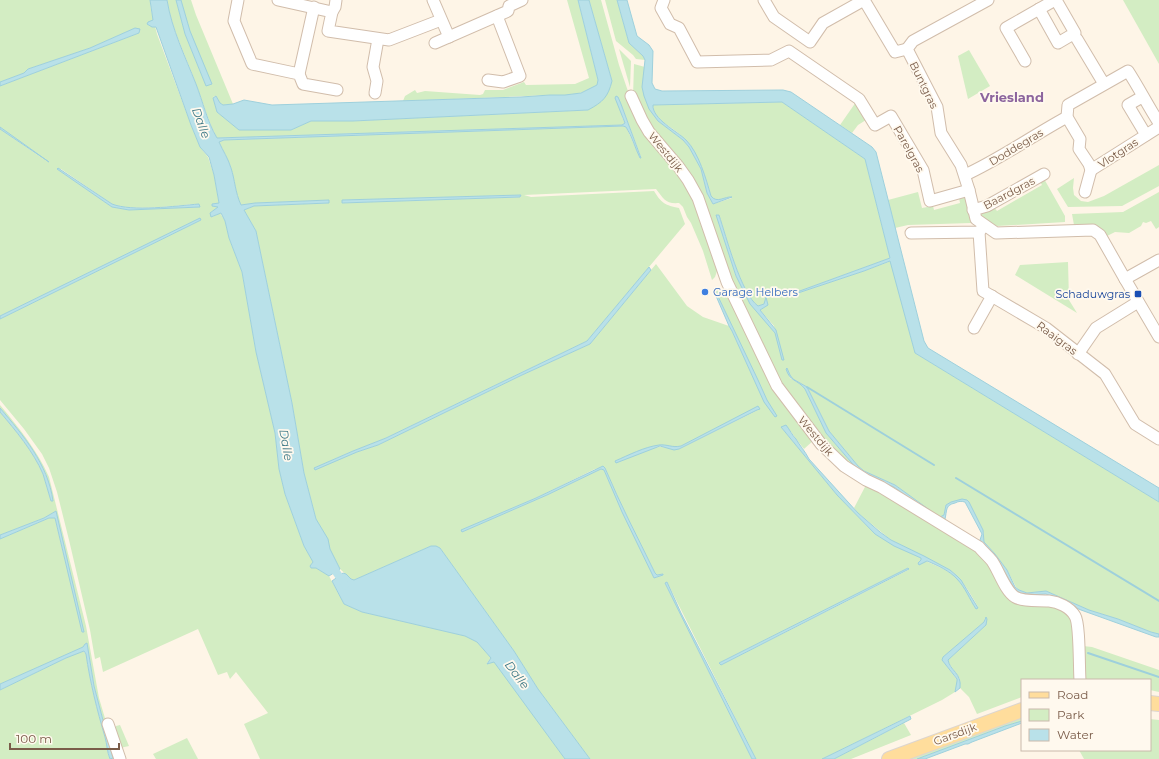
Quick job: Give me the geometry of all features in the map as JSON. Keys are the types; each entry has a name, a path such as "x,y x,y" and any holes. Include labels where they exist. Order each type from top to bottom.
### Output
{"main road":[{"name":"Garsdijk","path":"889,759 1021,710"}],"street":[{"path":"238,0 234,22 252,64 299,74"},
{"path":"278,0 332,12"},
{"path":"336,0 328,31 378,40 389,40 441,20"},
{"path":"433,0 449,37"},
{"path":"435,43 508,11 507,3 522,0"},
{"path":"664,0 661,8 670,24 679,28 696,62 771,60 790,51 799,34"},
{"path":"764,0 774,17 810,42 823,23 864,0 895,52 907,49"},
{"name":"Buntgras","path":"973,210 965,175 961,165 941,133 937,107 907,49 913,41 971,4 988,0"},
{"path":"1025,61 1006,28 1039,9 1055,0 1075,33 1058,43 1039,9"},
{"path":"314,7 299,74 303,84 337,90"},
{"path":"488,80 504,82 520,76 497,16"},
{"path":"1077,39 1104,84"},
{"path":"375,93 378,81 373,67 378,40"},
{"name":"Parelgras","path":"790,51 859,99 875,125 891,116 923,170 930,201 969,190"},
{"path":"1066,118 1068,106 1128,71 1159,123"},
{"name":"Westdijk","path":"631,96 649,132 678,166 698,198 720,266 769,371 786,398 821,444 844,466 887,490 979,547 991,560 1014,596 1020,599 1052,602 1064,606 1072,611 1076,616 1078,628 1080,679"},
{"name":"Vlotgras","path":"1142,96 1128,105 1146,135"},
{"name":"Doddegras","path":"965,175 980,169 1036,134 1066,118"},
{"name":"Vlotgras","path":"1066,118 1080,139 1079,149 1089,164 1091,170 1085,192"},
{"name":"Vlotgras","path":"1091,170 1159,127"},
{"name":"Baardgras","path":"973,210 988,206 1044,174"},
{"path":"973,210 982,229"},
{"path":"911,233 982,229 996,233 1093,230 1100,235 1159,337"},
{"name":"Raaigras","path":"982,229 983,291 1046,328 1105,374 1134,424 1159,439"},
{"path":"1125,279 1159,260"},
{"path":"974,328 992,296"},
{"path":"1078,354 1096,328 1138,302"},
{"path":"108,724 120,759"}],"green space":[{"path":"0,0 150,0 157,34 191,125 200,147 208,157 214,175 219,204 215,206 218,207 210,213 212,217 220,213 225,221 229,238 242,272 256,352 275,433 279,469 285,494 304,546 313,562 310,566 311,568 316,568 329,576 344,604 362,612 466,636 477,642 491,658 487,663 494,661 565,759 260,759 244,724 268,713 236,672 230,679 227,672 218,675 198,629 103,672 100,657 95,659 90,630 69,540 57,492 49,468 42,454 24,429 0,400 0,319 201,220 200,219 0,316 0,129 48,162 0,127 0,86 139,33 140,31 135,28 90,48 28,69 24,73 0,82","holes":["57,169 61,169 112,204 131,208 199,204 200,207 129,210 112,207"]},
{"path":"167,0 176,0 185,34 206,86 181,0 191,0 233,104 223,105 216,96 213,97 217,112 239,130 291,130 311,121 353,121 588,110 612,81 589,0 601,0 619,65 631,100 687,181 718,268 715,277 712,280 703,251 683,207 679,203 671,203 665,200 656,189 524,195 531,197 654,191 659,199 664,203 679,208 685,224 587,341 386,438 314,468 378,445 522,375 590,344 656,264 687,306 703,317 729,326 757,386 767,400 714,288 732,300 755,345 815,439 804,449 786,426 781,427 837,495 875,534 918,556 922,560 950,573 958,579 978,607 962,582 950,570 891,540 858,513 854,508 866,485 978,552 987,561 1007,592 1049,603 1073,616 1077,679 1021,679 1021,697 977,714 969,697 960,688 960,679 948,660 986,625 985,618 984,622 943,657 942,660 958,681 955,692 942,700 822,759 756,759 667,582 665,583 752,759 590,759 538,689 514,651 440,548 431,546 354,580 340,569 329,549 327,539 316,519 304,473 292,403 256,231 244,210 254,206 329,203 329,200 255,203 241,205 237,196 230,164 219,142 224,140 623,126 626,127 640,158 641,157 621,104 622,117 625,123 622,125 217,138 172,22","holes":["521,195 520,197 342,203 343,200","760,409 679,449 663,447 654,448 659,445 674,447 681,446","605,468 655,573 657,575 663,575 654,578 604,470 601,469 547,495 462,532 462,530 536,498 595,469","908,568 908,570 721,665 719,663"]},
{"path":"567,0 578,0 598,80 597,85 586,91 569,95 403,101 405,96 415,90 417,93 425,91 480,95 483,94 485,90 503,90 524,82 526,85 575,84 589,78"},
{"path":"605,0 617,0 629,43 643,56 645,60 636,59 616,41"},
{"path":"1123,0 1159,0 1159,64"},
{"path":"619,49 631,61 630,87"},
{"path":"969,50 990,86 968,99 958,56"},
{"path":"634,64 645,67 642,87 658,121 683,140 689,147 701,169 707,193 713,204 732,198 729,197 717,201 713,200 703,173 696,158 692,151 688,145 679,134 660,120 654,111 653,105 782,102 865,159 890,258 786,297 891,261 915,353 1159,502 1159,634 1089,610 1046,591 1027,593 1019,590 1007,570 984,542 984,534 967,500 951,502 946,505 944,515 940,518 895,485 864,471 858,466 829,431 807,387 793,379 787,368 790,378 805,389 826,433 857,469 854,471 796,410 758,344 706,216 633,97","holes":["717,215 719,215 735,264 746,290 758,306 764,304 766,300 766,306 760,310 774,326 775,333 758,312 736,276"]},
{"path":"856,102 866,120 858,125 852,133 840,125"},
{"path":"1159,165 1159,186 1122,206 1068,207 1057,189 1074,178 1074,195 1081,201 1088,202 1104,196"},
{"path":"1043,177 1065,216 1065,222 997,226 984,219 980,210 994,207 997,211 1042,185 1039,180"},
{"path":"918,192 922,208 933,206 934,210 960,203 959,198 965,197 971,223 908,225 895,228 888,200"},
{"path":"1159,192 1159,227 1156,229 1151,221 1146,223 1143,222 1141,226 1129,233 1115,232 1105,237 1074,225 1072,214 1123,212"},
{"path":"1068,262 1069,300 1077,313 1015,275 1020,265"},
{"path":"0,405 33,448 49,477 86,626 99,698 117,759 110,759 113,756 94,686 87,643 84,647 0,684 0,539 49,518 55,518 66,565 56,511 44,518 0,535 0,412 34,457 43,474 51,501 53,501 46,475 40,462 26,440 0,408"},
{"path":"1083,646 1092,647 1159,670 1159,692 1151,690 1151,679 1083,679"},
{"path":"83,651 86,654 94,696 110,759 0,759 0,690"},
{"path":"1021,713 1021,721 917,759 899,759"},
{"path":"1151,719 1159,720 1159,759 1084,759 1080,751 1151,751"},
{"path":"904,723 911,735 851,759 834,759"},
{"path":"120,725 129,746 120,748 114,729 116,726"},
{"path":"187,738 198,759 156,759 153,754"}],"water":[{"path":"150,0 167,0 175,32 217,138 622,125 625,123 615,98 616,96 621,104 641,158 626,127 623,126 224,140 219,142 230,164 237,195 241,205 255,203 329,200 329,203 254,206 244,210 256,231 292,403 304,473 316,519 328,539 330,549 340,569 329,576 316,568 311,568 310,566 313,562 304,546 285,494 279,469 275,433 256,352 242,272 221,213 211,217 210,213 218,207 212,206 212,204 219,203 209,157 200,147 191,125 156,27 152,27 147,24 153,20"},
{"path":"176,0 181,0 190,31 212,84 206,86 185,34"},
{"path":"578,0 589,0 612,81 607,95 598,104 588,110 353,121 311,121 291,130 239,130 217,112 213,98 216,96 223,105 233,104 244,100 272,105 521,97 581,93 597,85 598,80"},
{"path":"617,0 627,0 637,36 649,45 653,51 652,83 655,89 662,91 783,90 791,92 872,147 876,152 924,341 928,348 1159,488 1159,502 915,353 890,261 786,297 890,258 865,159 782,102 653,105 656,115 691,145 702,166 711,196 718,200 732,197 713,204 707,193 701,169 689,147 683,140 658,121 649,109 642,87 645,60 643,56 629,43"},
{"path":"135,28 140,29 139,33 0,86 0,82 24,73 28,69 90,48"},
{"path":"0,127 49,162 0,129"},
{"path":"58,168 112,204 131,208 154,208 199,204 200,207 129,210 112,207 57,169"},
{"path":"521,195 520,197 342,203 342,200"},
{"path":"716,215 719,215 740,277 752,300 758,306 764,304 766,297 768,305 760,310 776,330 784,360 782,360 775,333 750,304 736,276"},
{"path":"200,218 201,220 0,319 0,316"},
{"path":"649,267 651,270 590,344 522,375 378,445 357,452 315,470 314,468 386,438 587,341"},
{"path":"714,288 767,400 777,416 775,417 764,402 729,326 713,289"},
{"path":"794,380 807,387 829,431 858,466 864,471 895,485 931,511 930,513 894,487 863,474 826,433 805,389"},
{"path":"758,406 760,409 679,449 674,450 660,446 616,463 615,461 653,446 662,445 675,447 681,446"},
{"path":"0,408 26,440 40,462 50,487 53,501 51,501 43,474 34,457 0,412"},
{"path":"786,425 809,459 858,513 891,540 950,570 961,580 978,608 976,609 962,586 951,573 927,561 919,565 918,563 921,558 894,546 875,534 837,495 781,427"},
{"path":"603,466 655,573 657,575 663,575 654,578 622,512 604,470 601,469 547,495 462,532 461,530 536,498"},
{"path":"962,499 969,502 983,530 984,542 1007,570 1015,587 1019,590 1027,593 1046,591 1089,610 1159,634 1159,637 1081,610 1046,594 1021,594 1014,588 1002,568 981,543 980,540 982,534 965,502 961,501 950,505 947,509 945,519 940,517 944,515 946,505"},
{"path":"56,511 84,632 82,632 55,518 49,518 0,539 0,535 44,518"},
{"path":"431,546 440,548 514,651 538,689 590,759 565,759 494,662 487,664 491,658 477,642 465,636 362,612 344,604 332,581 343,573 354,580"},
{"path":"908,568 909,569 721,665 719,663"},
{"path":"667,582 681,613 756,759 752,759 665,583"},
{"path":"986,617 986,625 948,660 951,667 958,675 960,683 960,688 955,692 957,679 942,660 943,657 984,622"},
{"path":"87,643 94,686 113,758 110,759 94,696 86,654 84,651 66,658 0,690 0,684 83,647"},
{"path":"910,716 911,719 834,759 822,759"},
{"path":"1021,721 1021,723 968,744 925,759 917,759"}],"waterway":[{"path":"807,387 934,465"},
{"path":"956,478 1159,601"},
{"name":"Dalle","path":"330,563 345,585"},
{"path":"1088,653 1159,677"}],"place":[{"name":"Garage Helbers","path":"705,292"},
{"name":"Schaduwgras","path":"1138,294"}],"district":[{"name":"Vriesland","path":"1012,97"}]}
